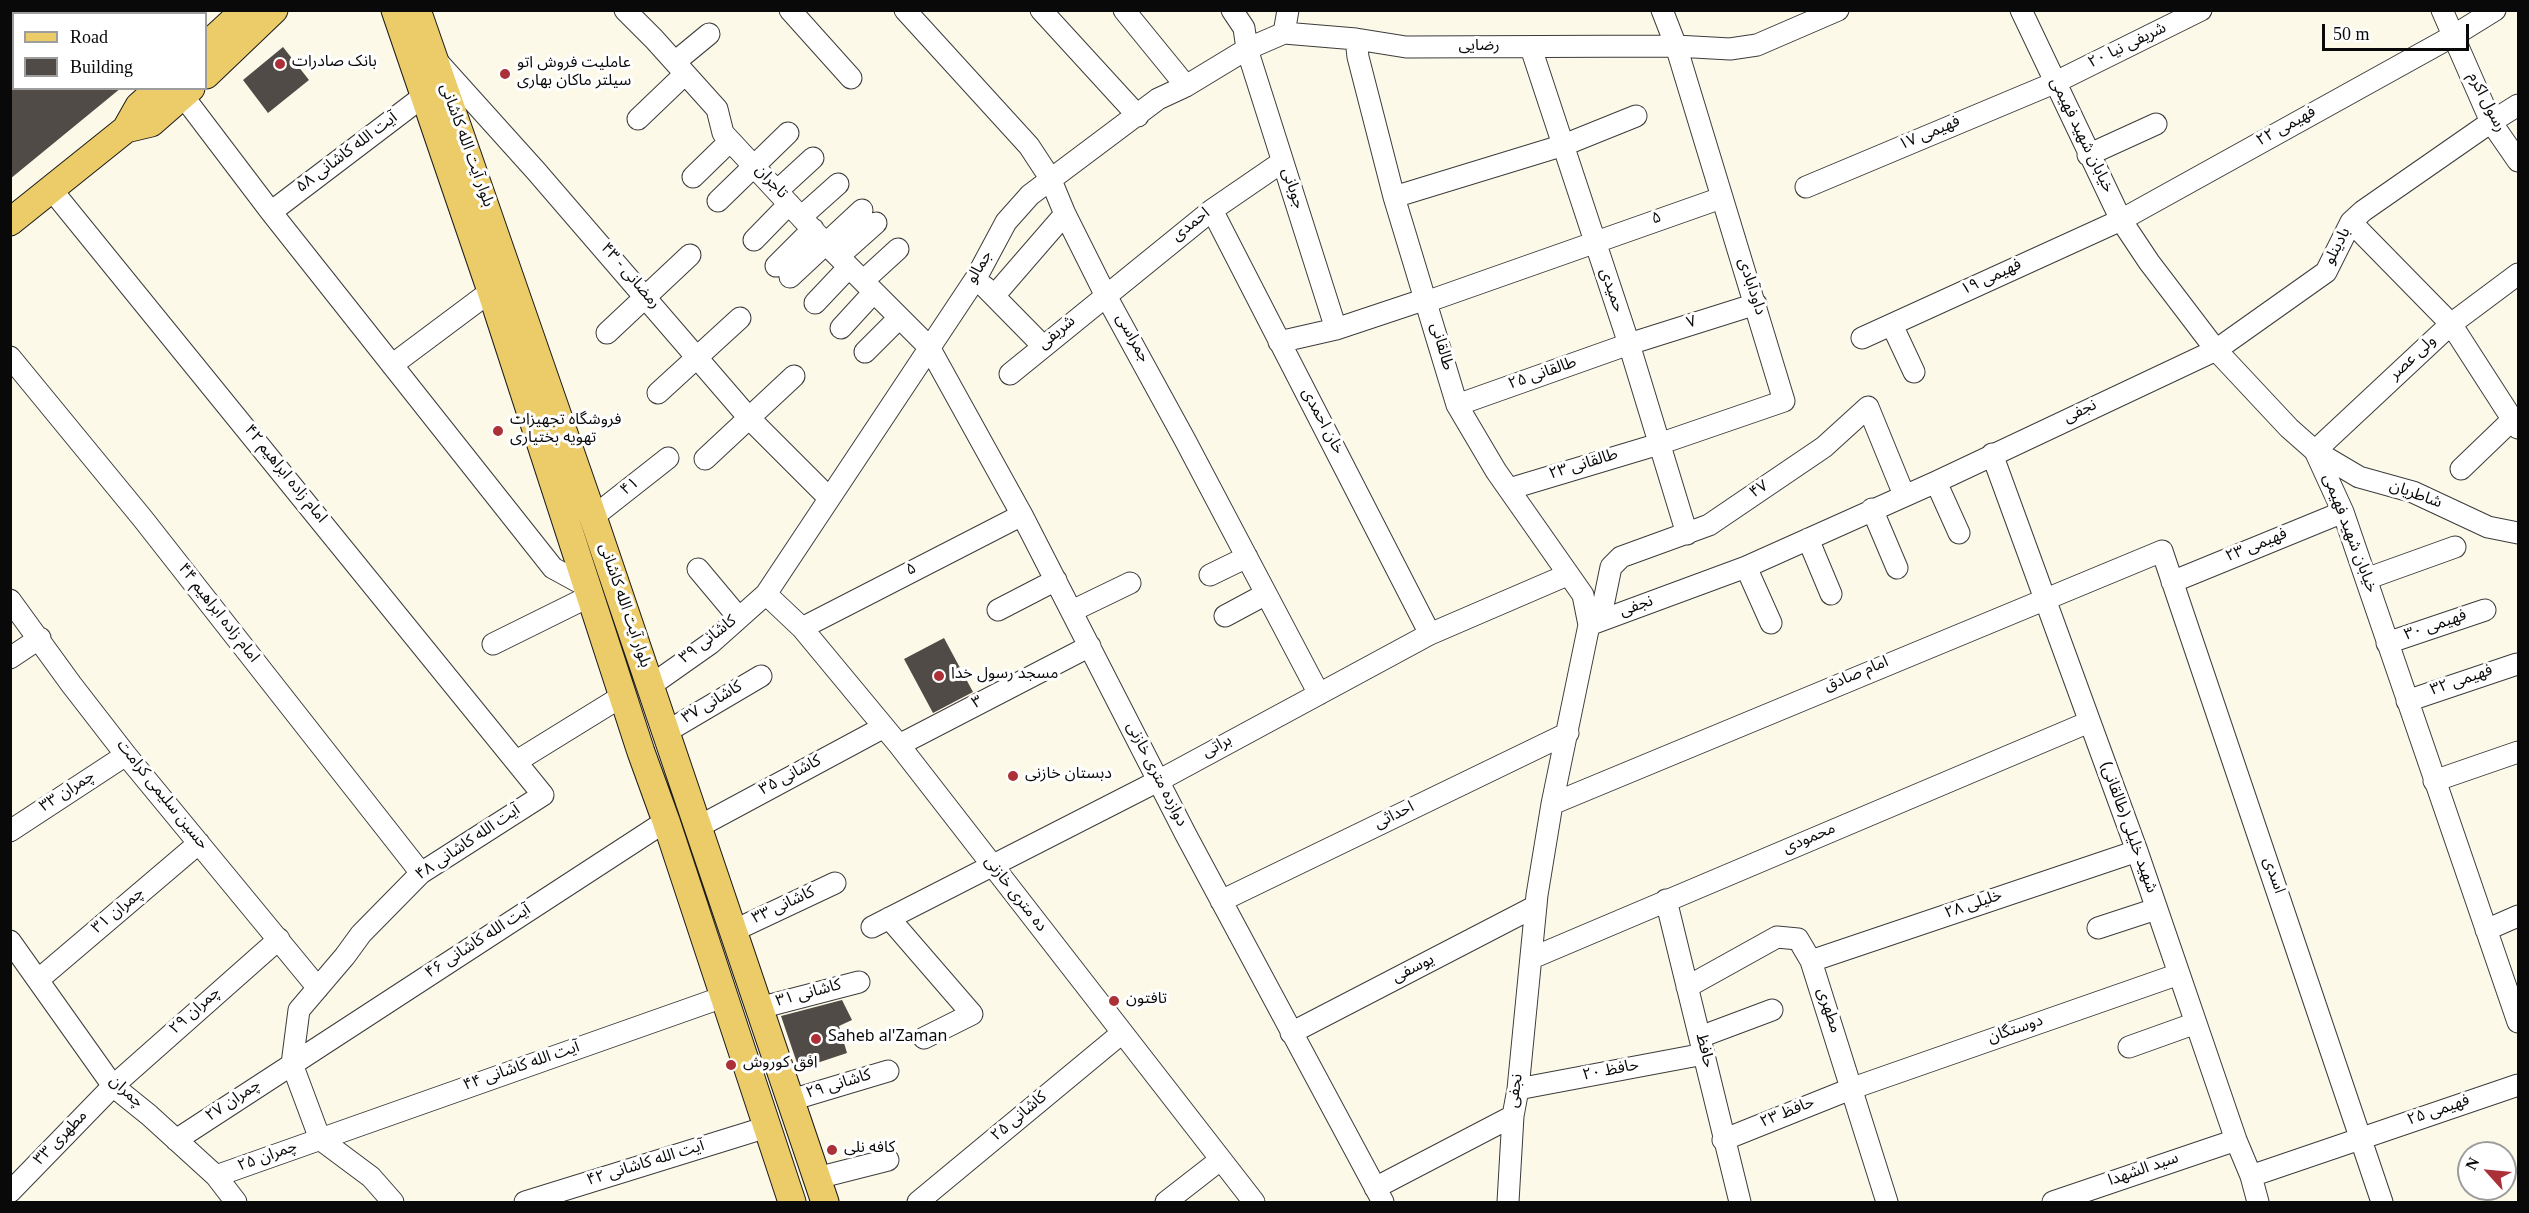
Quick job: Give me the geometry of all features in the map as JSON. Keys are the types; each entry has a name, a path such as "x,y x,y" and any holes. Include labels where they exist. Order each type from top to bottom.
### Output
{"main road":[{"path":"208,39 246,10"},
{"path":"207,74 274,10"},
{"name":"بلوار آیت الله کاشانی","path":"395,10 491,291 641,752 792,1203"},
{"name":"بلوار آیت الله کاشانی","path":"417,10 471,160 821,1190"},
{"path":"10,222 126,129 139,106 178,91"},
{"path":"624,695 650,686"}],"street":[{"name":"تاجران","path":"625,10 717,109 723,133 730,141 928,347"},
{"path":"790,10 851,78"},
{"name":"جمراسی","path":"905,10 1029,146 1050,178 1065,214 1106,294 1319,694"},
{"path":"1041,10 1138,116"},
{"path":"1124,10 1186,86"},
{"name":"جوبانی","path":"1232,10 1244,28 1247,49 1336,329"},
{"path":"1284,33 1288,10"},
{"name":"داودآبادی","path":"1659,444 1784,401 1676,46 1662,10"},
{"name":"رضایی","path":"1284,33 1356,39 1406,47 1676,46 1730,49 1757,45 1838,10"},
{"name":"خیابان شهید فهیمی","path":"2020,10 2121,220 2149,262 2216,350 2289,428 2315,451 2343,512 2518,1022"},
{"name":"۲۰ شریفی نیا","path":"2054,83 2201,10"},
{"name":"رسول اکرم","path":"2442,10 2491,122 2518,161"},
{"name":"فهیمی ۲۲","path":"2121,220 2453,36 2495,10"},
{"name":"جمالو","path":"766,594 976,278 1006,222 1030,195 1158,99 1186,86 1247,49 1284,33"},
{"path":"638,119 709,34"},
{"name":"طالقانی","path":"1356,39 1358,57 1394,197 1456,405 1509,489 1583,595 1589,625"},
{"name":"حمیدی","path":"1531,48 1629,345 1687,534"},
{"name":"رمضانی - ۴۳","path":"431,54 537,171 750,418 829,498"},
{"name":"فهیمی ۱۷","path":"1806,188 2054,83"},
{"path":"178,91 271,212 553,567 588,591 493,644"},
{"name":"آیت الله کاشانی ۵۸","path":"271,212 425,95"},
{"name":"بادینلو","path":"2216,350 2326,272 2351,222 2518,105"},
{"path":"1394,197 1564,144 1636,116"},
{"path":"2088,155 2156,124"},
{"path":"718,201 788,133"},
{"path":"693,177 730,141"},
{"path":"813,158 841,328"},
{"name":"احمدی","path":"1106,294 1212,210 1282,162"},
{"path":"815,303 838,184"},
{"name":"امام زاده ابراهیم ۴۲","path":"51,189 517,761"},
{"name":"۵","path":"1279,342 1336,329 1417,302 1426,302 1593,241 1721,198"},
{"name":"خان احمدی","path":"1212,210 1430,634"},
{"path":"994,296 1065,214"},
{"path":"783,271 869,217"},
{"name":"فهیمی ۱۹","path":"1862,338 2121,220"},
{"path":"2351,222 2451,324 2516,424 2461,469"},
{"path":"754,240 826,242 898,249"},
{"path":"607,333 690,255"},
{"name":"ولی عصر","path":"2315,451 2451,324 2518,274"},
{"path":"976,278 1043,346"},
{"path":"392,365 491,291"},
{"name":"شریفی","path":"1010,374 1106,294"},
{"name":"۷","path":"1629,345 1756,304"},
{"path":"658,393 740,318"},
{"path":"865,352 899,318"},
{"path":"1892,325 1914,372"},
{"name":"طالقانی ۲۵","path":"1456,405 1629,345"},
{"name":"دوازده متری خازنی","path":"928,347 1022,515 1158,781 1379,1195"},
{"name":"نجفی","path":"1508,1203 1514,1116 1536,906 1552,804 1589,625 1746,567 1936,482 2216,350"},
{"name":"امام زاده ابراهیم ۴۴","path":"10,357 143,519 296,717 421,873"},
{"path":"705,459 794,376"},
{"name":"۴۷","path":"1589,625 1604,601 1611,567 1621,557 1708,525 1824,447 1868,407 1904,495"},
{"name":"طالقانی ۲۳","path":"1509,489 1659,444"},
{"name":"شاطریان","path":"2315,451 2359,477 2413,492 2488,527 2518,533"},
{"name":"شهید خلیلی (طالقانی)","path":"1992,454 2136,851 2236,1140 2251,1176 2258,1203"},
{"name":"۴۱","path":"593,517 668,459"},
{"path":"1936,482 1959,533"},
{"path":"1872,509 1897,568"},
{"name":"فهیمی ۲۳","path":"2172,582 2343,512"},
{"name":"۵","path":"802,628 1022,515"},
{"path":"1808,539 1831,594"},
{"path":"2366,579 2456,547"},
{"name":"امام صادق","path":"1552,804 2162,550"},
{"name":"اسدی","path":"2162,550 2382,1203"},
{"path":"1210,575 1247,557"},
{"path":"1746,567 1771,623"},
{"path":"698,569 739,618"},
{"name":"براتی","path":"924,1038 972,1014 881,922 1158,781 1430,634 1567,574"},
{"path":"998,610 1056,580"},
{"path":"1072,610 1130,583"},
{"name":"کاشانی ۳۹","path":"650,686 711,643 766,594"},
{"name":"ده متری خازنی","path":"766,594 802,628 899,745 1254,1203"},
{"path":"1225,616 1266,594"},
{"name":"حسین سلیمی کرامت","path":"10,600 126,755 318,988"},
{"name":"فهیمی ۳۰","path":"2387,643 2485,610"},
{"path":"10,658 40,638"},
{"name":"۳","path":"899,745 1090,646"},
{"name":"فهیمی ۳۲","path":"2407,701 2517,664"},
{"name":"کاشانی ۳۷","path":"666,732 761,676"},
{"path":"517,761 624,695"},
{"name":"محمودی","path":"1532,958 2089,722"},
{"name":"کاشانی ۳۵","path":"698,827 884,727"},
{"name":"احداثی","path":"1221,901 1568,733"},
{"path":"2434,781 2518,752"},
{"name":"چمران ۳۳","path":"10,831 126,755"},
{"name":"آیت الله کاشانی ۴۸","path":"292,1064 299,1010 361,934 421,873 543,795 517,761"},
{"name":"آیت الله کاشانی ۴۶","path":"292,1064 666,821"},
{"name":"چمران ۳۱","path":"38,980 199,843"},
{"name":"خلیلی ۲۸","path":"1811,961 2136,851"},
{"name":"کاشانی ۳۳","path":"733,931 835,883"},
{"name":"حافظ","path":"1666,900 1740,1203"},
{"name":"یوسفی","path":"1291,1033 1536,906"},
{"path":"2098,928 2156,909"},
{"path":"2486,930 2518,916"},
{"name":"مطهری","path":"1687,987 1777,937 1798,939 1811,961 1853,1088 1887,1203"},
{"name":"چمران ۲۹","path":"113,1086 279,939"},
{"name":"چمران","path":"10,941 113,1086 149,1114 216,1176 236,1203"},
{"name":"دوستگان","path":"1853,1088 2179,974"},
{"name":"کاشانی ۳۱","path":"759,1008 859,982"},
{"name":"آیت الله کاشانی ۴۴","path":"320,1139 723,997"},
{"name":"حافظ ۲۰","path":"1518,1089 1702,1046 1772,1010"},
{"path":"2129,1047 2196,1023"},
{"name":"کاشانی ۲۵","path":"918,1203 1122,1033"},
{"path":"292,1064 320,1139 371,1177 393,1203"},
{"name":"چمران ۲۷","path":"176,1140 292,1064"},
{"name":"کاشانی ۲۹","path":"790,1100 888,1071"},
{"name":"فهیمی ۲۵","path":"2251,1176 2518,1084"},
{"name":"مطهری ۳۳","path":"10,1192 113,1086"},
{"name":"حافظ ۲۳","path":"1724,1140 1853,1088"},
{"path":"1379,1195 1514,1116"},
{"name":"آیت الله کاشانی ۴۲","path":"525,1203 766,1126"},
{"name":"چمران ۲۵","path":"216,1176 320,1139"},
{"name":"سید الشهدا","path":"2053,1203 2236,1140"},
{"path":"821,1190 888,1160"},
{"path":"1166,1203 1220,1160"}],"building":[{"name":"بانک صادرات","path":"283,47 309,80 268,113 243,80"},
{"path":"10,88 12,90 119,90 10,179"},
{"name":"مسجد رسول خدا","path":"944,638 973,692 933,713 904,659"},
{"name":"Saheb al'Zaman","path":"842,1000 852,1020 839,1026 847,1053 799,1069 781,1016"}],"place":[{"name":"بانک صادرات","path":"280,64"},
{"name":"عاملیت فروش اتو سیلتر ماکان بهاری","path":"505,74"},
{"name":"فروشگاه تجهیزات تهویه بختیاری","path":"498,431"},
{"name":"مسجد رسول خدا","path":"939,676"},
{"name":"دبستان خازنی","path":"1013,776"},
{"name":"تافتون","path":"1114,1001"},
{"name":"Saheb al'Zaman","path":"816,1039"},
{"name":"افق کوروش","path":"731,1065"},
{"name":"کافه نلی","path":"832,1150"}]}
